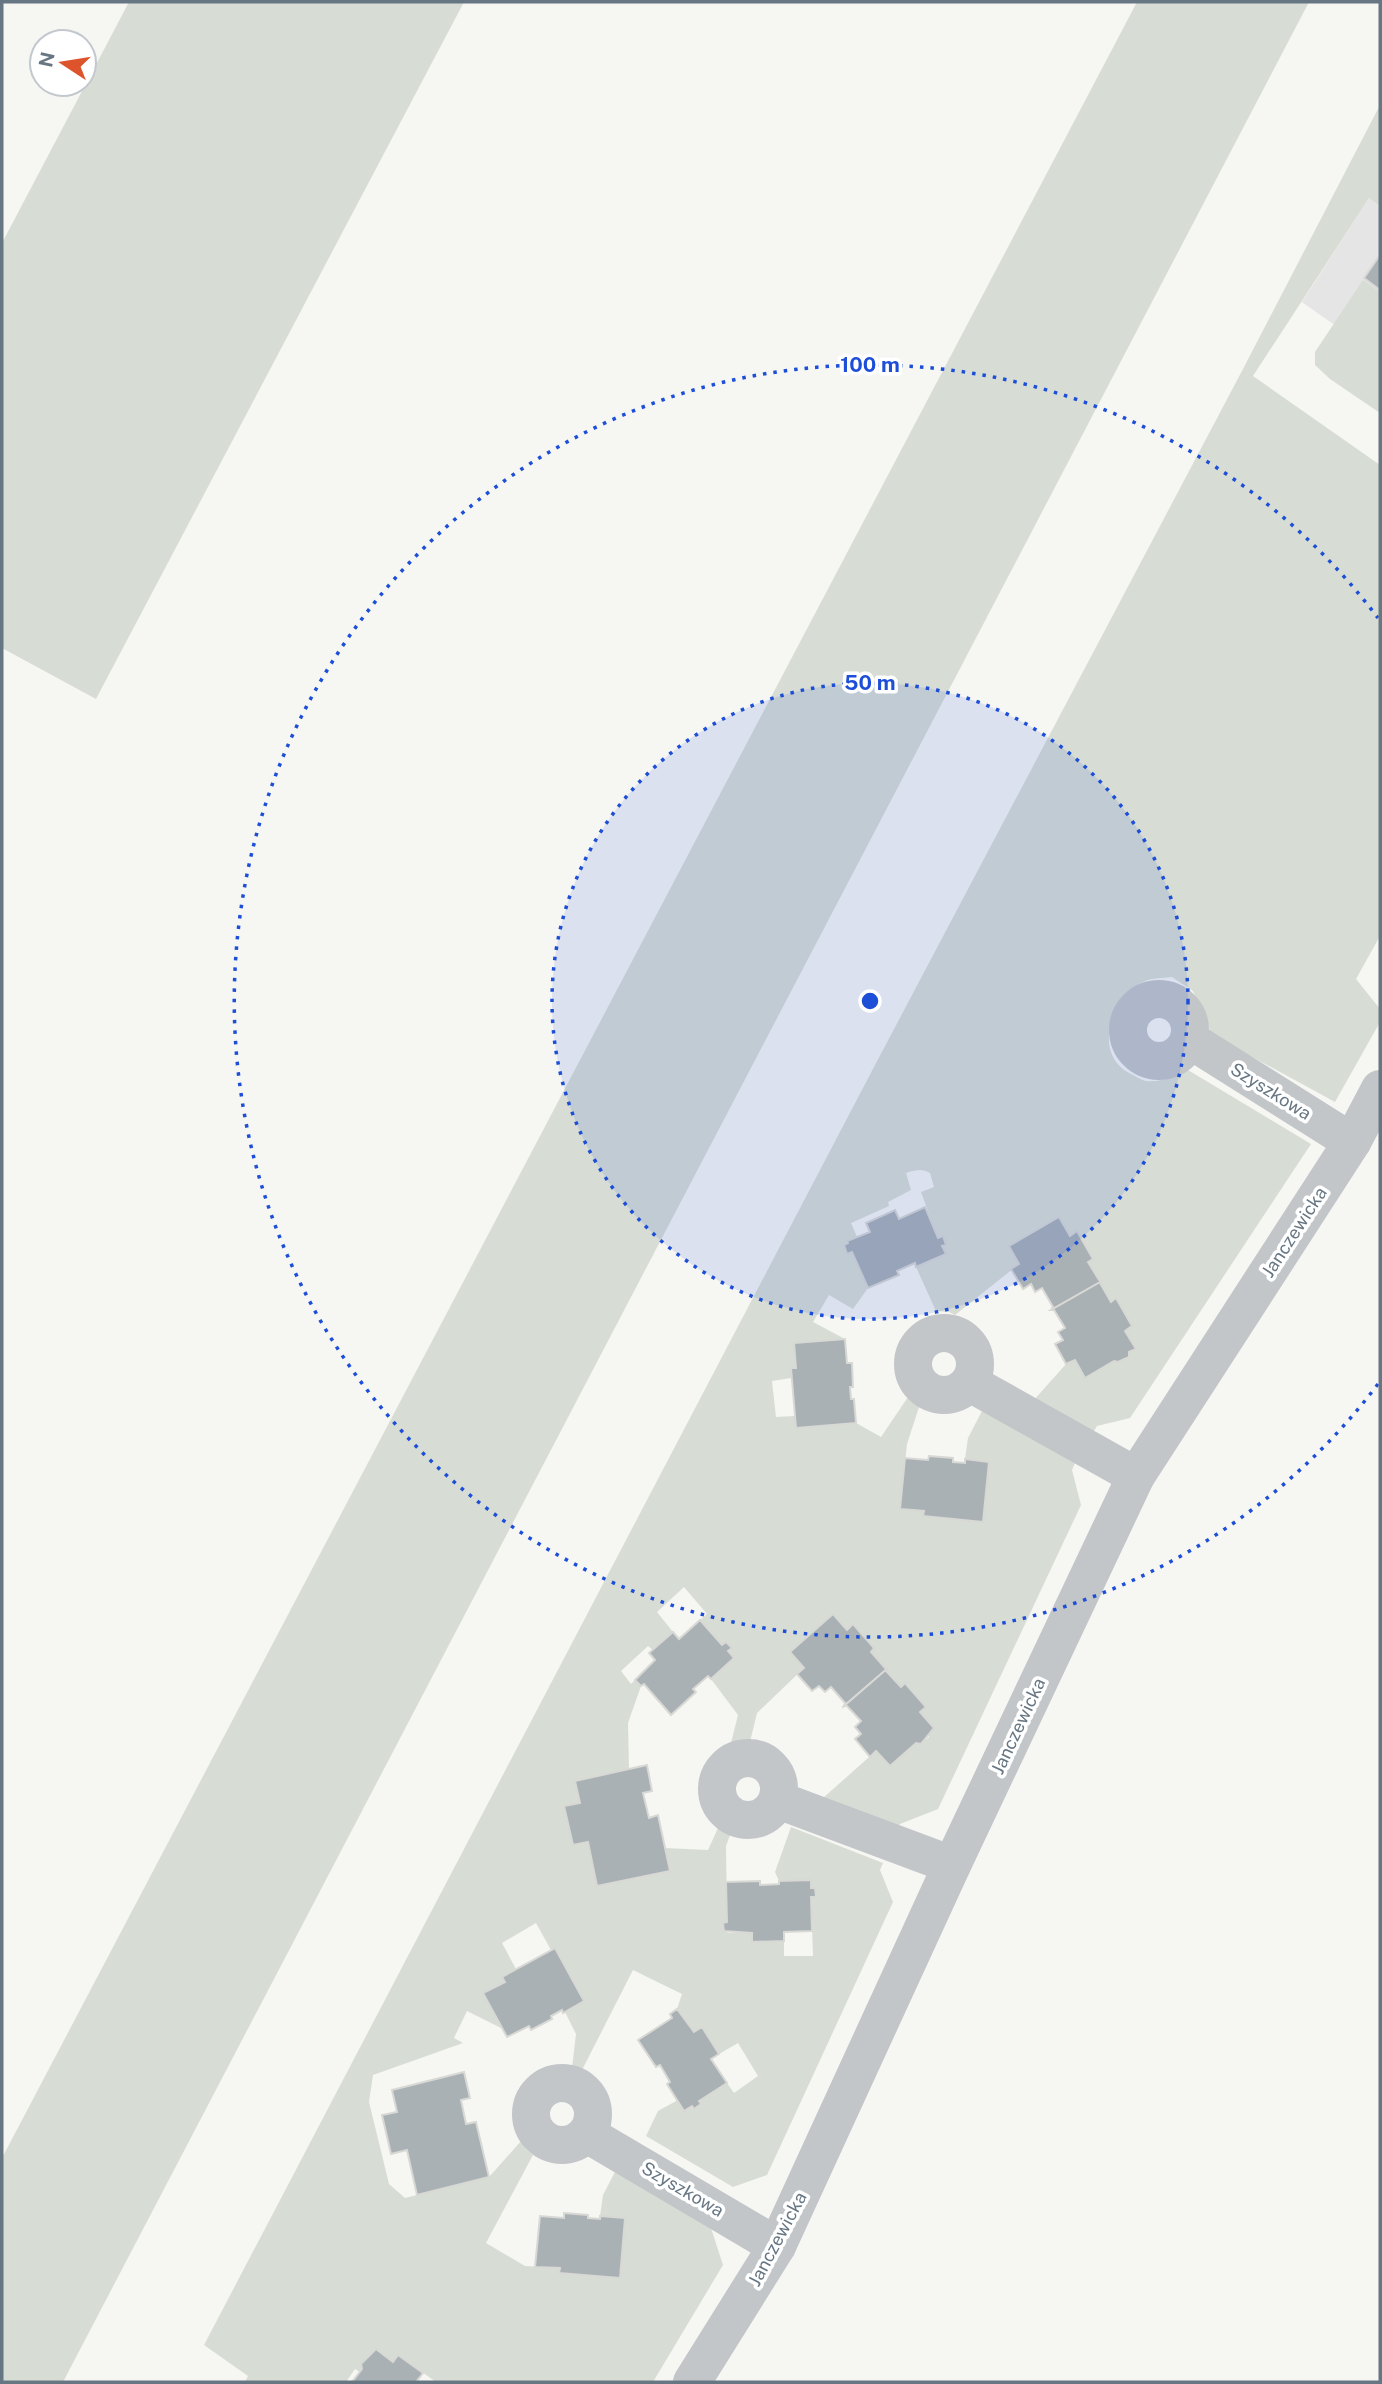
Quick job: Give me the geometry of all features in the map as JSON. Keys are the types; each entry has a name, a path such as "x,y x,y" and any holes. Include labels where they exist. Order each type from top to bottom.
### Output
{"street":[{"name":"Szyszkowa","path":"1190,1040 1352,1142"},
{"name":"Janczewicka","path":"692,2382 777,2246 952,1865 1136,1476 1352,1142 1380,1089"},
{"path":"970,1383 1136,1476"},
{"path":"778,1800 952,1865"},
{"name":"Szyszkowa","path":"587,2134 777,2246"}],"shaded area":[{"path":"129,2 464,2 96,699 2,648 2,243 78,98 98,98 98,61"},
{"path":"1137,2 1309,2 63,2382 2,2382 2,2158"},
{"path":"1380,105 1380,206 1369,198 1253,376 1380,465 1380,936 1356,979 1380,1009 1380,1022 1335,1102 1212,1035 1193,991 1172,977 1145,981 1123,999 1110,1026 1109,1040 1112,1054 1119,1065 1146,1081 1162,1080 1188,1070 1311,1144 1130,1418 1097,1426 1093,1433 1033,1401 1066,1364 1075,1360 1085,1378 1114,1361 1129,1357 1129,1352 1135,1349 1125,1331 1131,1326 1115,1299 1111,1302 1100,1283 1102,1281 1088,1262 1093,1259 1077,1232 1070,1236 1059,1218 1009,1246 1019,1264 955,1315 936,1311 916,1267 946,1254 942,1246 946,1244 943,1236 938,1238 921,1192 934,1187 930,1173 918,1170 906,1173 911,1190 888,1202 889,1206 851,1223 857,1237 844,1245 847,1254 852,1252 868,1288 853,1309 829,1295 813,1322 845,1339 794,1343 796,1368 791,1368 791,1378 772,1381 776,1417 795,1416 796,1428 856,1423 881,1437 908,1397 920,1404 907,1444 900,1508 924,1511 923,1516 983,1521 989,1462 965,1459 968,1438 982,1411 1075,1463 1072,1470 1081,1505 938,1809 900,1824 898,1828 823,1798 876,1751 891,1766 916,1743 921,1744 929,1737 920,1712 926,1706 906,1683 901,1687 886,1671 887,1668 871,1652 874,1648 854,1624 847,1630 833,1614 791,1652 804,1668 757,1713 749,1746 740,1744 730,1747 738,1715 711,1679 732,1648 722,1645 700,1620 707,1614 684,1587 657,1612 673,1632 653,1650 648,1646 621,1671 631,1684 635,1680 641,1686 628,1723 629,1769 575,1781 580,1803 564,1807 573,1845 588,1842 597,1886 670,1871 665,1848 708,1850 718,1828 730,1835 726,1846 727,1922 723,1923 724,1931 752,1933 752,1942 784,1941 784,1956 813,1956 811,1897 816,1897 815,1888 811,1888 811,1880 779,1881 775,1872 791,1827 883,1863 880,1870 893,1902 767,2175 733,2187 646,2136 658,2111 678,2100 694,2109 701,2105 699,2101 727,2083 734,2093 758,2076 738,2043 719,2054 702,2027 694,2032 677,2009 682,1994 633,1970 581,2072 572,2068 576,2034 565,2012 584,2001 555,1949 551,1950 536,1923 502,1943 516,1969 502,1977 505,1982 484,1993 503,2029 467,2011 454,2038 463,2043 373,2075 369,2102 389,2184 405,2198 489,2177 522,2140 533,2155 486,2243 525,2266 560,2268 560,2273 620,2278 624,2218 600,2216 603,2195 616,2170 711,2228 723,2265 653,2382 436,2382 398,2355 393,2362 368,2356 361,2364 360,2372 355,2369 346,2382 245,2382 248,2376 204,2345"},
{"path":"1369,198 1380,206 1380,357 1302,302"},
{"path":"1363,280 1380,292 1380,413 1330,379 1315,365 1315,352"}],"building":[{"path":"1380,255 1380,290 1364,278"},
{"path":"925,1207 938,1238 943,1236 946,1245 942,1246 946,1254 916,1267 915,1263 897,1271 899,1275 868,1288 852,1252 847,1254 844,1245 847,1241 870,1232 866,1223 895,1210 899,1219"},
{"path":"1059,1217 1070,1236 1077,1231 1093,1259 1088,1262 1102,1281 1051,1310 1053,1307 1042,1288 1035,1292 1031,1284 1023,1289 1011,1269 1019,1264 1009,1246"},
{"path":"1102,1281 1100,1283 1111,1302 1116,1298 1132,1326 1125,1331 1136,1349 1129,1352 1129,1357 1114,1361 1085,1378 1075,1360 1066,1364 1055,1344 1063,1340 1058,1332 1065,1328 1054,1310 1051,1310"},
{"path":"845,1339 847,1363 852,1363 853,1387 850,1387 856,1423 796,1428 791,1368 796,1368 794,1343"},
{"path":"929,1456 953,1458 953,1462 965,1463 965,1459 989,1462 983,1522 923,1516 924,1511 900,1509 905,1458 928,1460"},
{"path":"833,1614 847,1630 853,1624 874,1648 871,1652 888,1668 844,1706 845,1703 831,1687 825,1692 819,1686 812,1691 797,1674 804,1668 790,1652"},
{"path":"700,1620 722,1645 726,1642 732,1648 728,1651 734,1658 711,1679 708,1676 693,1689 696,1692 671,1715 644,1684 641,1686 635,1680 655,1660 649,1653 673,1632 679,1639"},
{"path":"888,1668 886,1671 901,1687 905,1683 926,1707 920,1712 934,1728 921,1744 916,1743 890,1766 876,1751 870,1757 855,1739 861,1734 855,1727 861,1721 844,1706"},
{"path":"647,1765 652,1791 643,1793 649,1818 658,1815 670,1871 597,1886 588,1842 573,1845 564,1806 580,1803 575,1781"},
{"path":"811,1880 811,1888 815,1888 816,1897 811,1897 812,1931 784,1932 784,1941 752,1942 752,1933 724,1931 723,1923 727,1922 726,1882 760,1881 760,1885 779,1884 779,1881"},
{"path":"555,1948 584,2001 563,2013 562,2010 551,2016 552,2019 531,2030 529,2026 507,2037 483,1993 505,1982 502,1977"},
{"path":"677,2009 694,2032 702,2027 719,2054 711,2059 727,2083 699,2101 701,2104 694,2109 692,2106 684,2111 667,2084 670,2082 660,2065 656,2067 638,2040 672,2018 670,2014"},
{"path":"464,2072 470,2098 461,2100 466,2124 476,2122 489,2177 417,2195 407,2150 391,2154 382,2115 397,2112 392,2090"},
{"path":"564,2213 600,2219 600,2216 625,2218 620,2278 559,2273 560,2268 535,2267 540,2216 564,2218"},
{"path":"376,2349 393,2362 398,2355 423,2373 416,2382 352,2382 362,2369 361,2364"}]}
